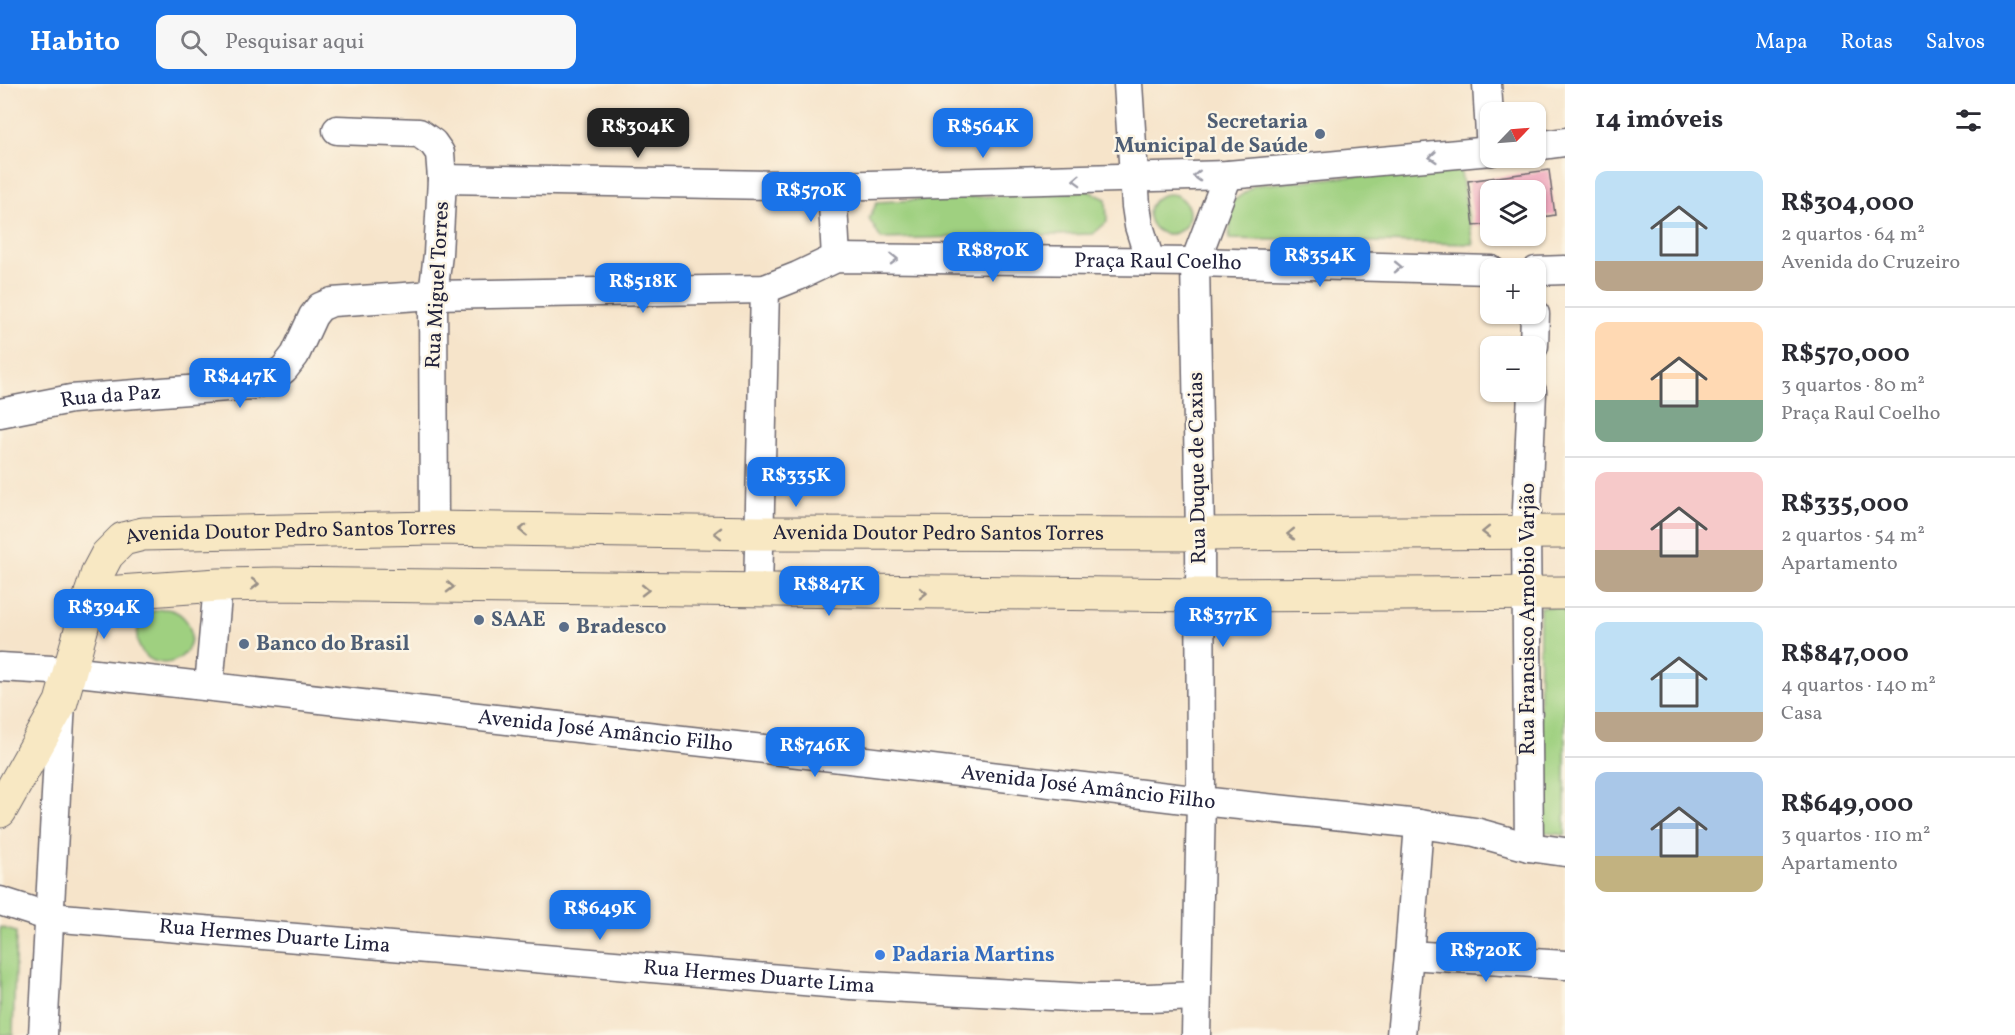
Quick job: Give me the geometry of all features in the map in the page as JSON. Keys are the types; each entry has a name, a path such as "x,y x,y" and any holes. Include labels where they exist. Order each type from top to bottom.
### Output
{"main road":[{"name":"Avenida Doutor Pedro Santos Torres","path":"1565,532 759,533 434,528 143,534 123,539 107,555 98,572 91,594 218,585 1200,595 1565,593"},
{"path":"0,811 65,686 91,594"}],"street":[{"path":"1128,84 1139,226 1150,261"},
{"path":"1487,84 1488,102"},
{"name":"Rua Miguel Torres","path":"337,130 419,133 433,142 440,153 442,179 438,254 433,295 434,528"},
{"path":"1546,145 1565,142"},
{"path":"442,179 832,186 1228,175 1480,152"},
{"path":"1195,262 1228,175"},
{"path":"433,295 765,288 836,258 832,186"},
{"name":"Praça Raul Coelho","path":"836,258 1150,261 1480,270"},
{"name":"Rua Duque de Caxias","path":"1195,262 1200,534 1201,801 1196,1035"},
{"path":"1546,271 1565,270"},
{"path":"758,591 765,288"},
{"name":"Rua da Paz","path":"0,413 71,399 254,385 272,378 284,369 295,355 313,316 320,307 332,302 433,295"},
{"name":"Rua Francisco Arnobio Varjão","path":"1529,847 1526,531 1532,402"},
{"path":"208,687 218,585"},
{"name":"Avenida José Amâncio Filho","path":"0,667 65,686 208,687 805,753 1201,801 1419,824 1475,832 1529,847 1565,852"},
{"path":"43,1035 65,686"},
{"path":"1401,1035 1419,824"},
{"name":"Rua Hermes Duarte Lima","path":"0,901 50,917 851,985 1087,998 1196,996"},
{"path":"1409,955 1565,965"}],"green space":[{"path":"1460,167 1473,244 1229,239 1232,202 1255,185"},
{"path":"1088,191 1106,199 1107,222 1093,234 881,239 869,219 877,202"},
{"path":"1169,194 1177,195 1183,200 1188,206 1188,222 1183,228 1177,233 1169,234 1161,233 1155,228 1150,222 1149,214 1150,206 1155,200 1161,195"},
{"path":"1540,607 1565,607 1565,835 1539,832"},
{"path":"164,609 174,611 183,617 189,626 191,636 189,646 183,655 174,661 164,663 154,661 145,655 139,646 137,636 139,626 145,617 154,611"},
{"path":"0,927 16,932 13,1035 0,1035"}],"building":[{"path":"1549,170 1555,215 1546,216 1546,180 1480,180 1480,225 1474,226 1468,181"}],"place":[{"name":"Secretaria Municipal de Saúde","path":"1320,134"},
{"name":"SAAE","path":"479,620"},
{"name":"Bradesco","path":"564,627"},
{"name":"Banco do Brasil","path":"244,644"},
{"name":"Padaria Martins","path":"880,955"}]}
